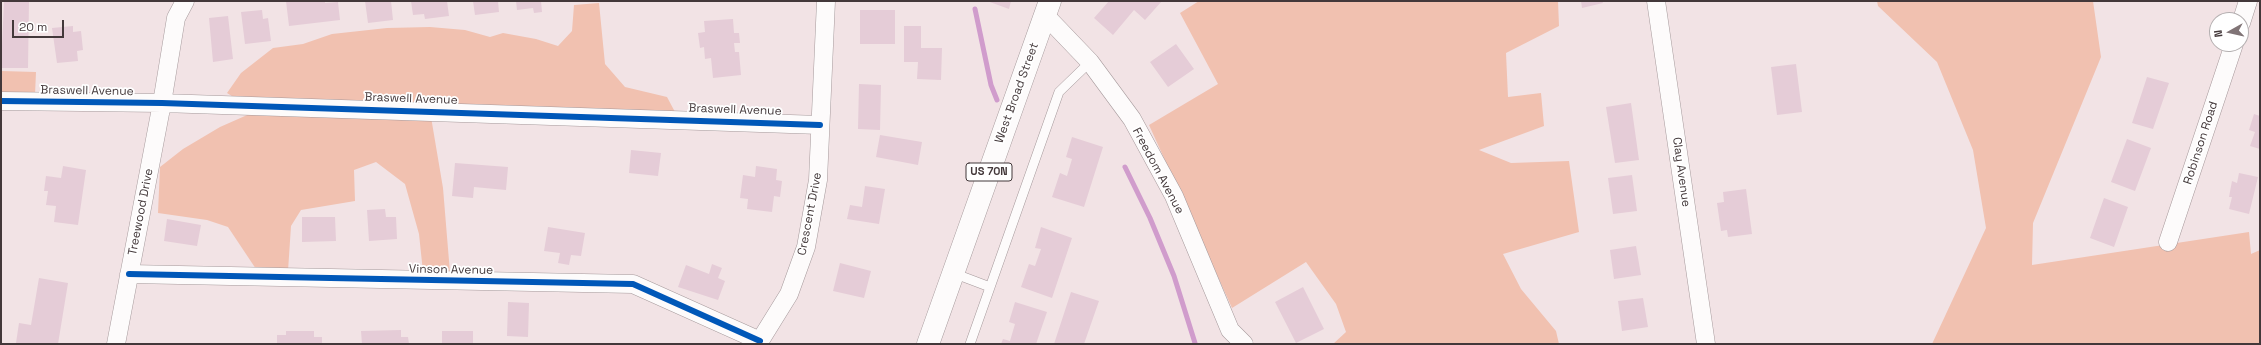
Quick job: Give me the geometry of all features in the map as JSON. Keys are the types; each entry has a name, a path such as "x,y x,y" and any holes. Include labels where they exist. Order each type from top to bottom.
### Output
{"main road":[{"name":"West Broad Street","path":"928,344 1047,8"}],"street":[{"name":"Treewood Drive","path":"116,344 128,274 162,103 176,18 185,1"},
{"name":"Crescent Drive","path":"759,343 789,294 806,247 818,180 826,1"},
{"name":"Clay Avenue","path":"1656,1 1706,344"},
{"path":"2244,12 2248,1"},
{"name":"Freedom Avenue","path":"1047,8 1090,62 1132,120 1174,196 1228,337 1244,344"},
{"name":"Robinson Road","path":"2168,242 2231,52"},
{"name":"Braswell Avenue","path":"1,101 162,103 820,125"},
{"name":"Vinson Avenue","path":"128,274 633,284 759,343"}],"lane":[{"path":"970,344 1059,92 1090,62"},
{"path":"953,273 990,287"}],"shaded area":[{"path":"1199,1 1558,1 1559,26 1506,53 1508,97 1541,93 1544,126 1479,150 1511,163 1569,161 1579,232 1503,254 1521,289 1556,331 1559,344 1333,344 1346,332 1336,304 1306,262 1232,308 1149,125 1218,84 1180,13"},
{"path":"1877,1 2093,1 2101,57 2033,223 2032,265 2249,232 2251,254 2260,250 2260,344 1932,344 1986,228 1973,150 1937,62 1878,6"},
{"path":"599,3 605,64 625,87 667,97 675,112 235,98 227,93 241,73 273,48 303,44 332,34 387,28 430,27 465,30 490,37 503,33 536,39 558,46 572,31 574,5"},
{"path":"1,71 36,72 35,95 1,94"},
{"path":"254,112 431,117 443,188 450,273 423,272 419,234 405,184 376,162 354,170 355,201 301,210 291,226 288,271 256,269 228,227 207,220 158,213 160,167 183,149 220,127"}],"building":[{"path":"4,1 29,1 28,68 1,68"},
{"path":"286,1 325,1 325,3 338,2 340,20 289,26"},
{"path":"365,1 391,1 393,20 368,23"},
{"path":"411,1 447,1 449,16 425,19 424,14 413,15"},
{"path":"473,1 498,1 499,12 475,15"},
{"path":"516,1 541,1 542,12 534,13 533,8 517,10"},
{"path":"987,1 1011,1 1009,9"},
{"path":"1109,1 1162,1 1145,20 1134,10 1113,35 1094,18"},
{"path":"1581,1 1602,1 1603,3 1582,8"},
{"path":"262,10 263,19 268,18 271,41 245,44 241,12"},
{"path":"860,10 895,10 895,44 860,44"},
{"path":"228,16 233,59 213,62 209,18"},
{"path":"733,19 734,33 739,33 740,43 734,43 735,52 739,52 741,75 713,78 711,58 705,59 704,47 700,48 698,33 705,32 704,21"},
{"path":"73,26 73,32 81,31 83,50 77,51 78,61 57,63 52,28"},
{"path":"904,26 921,26 921,48 942,48 941,80 917,79 918,62 904,62"},
{"path":"1176,44 1194,69 1168,87 1150,62"},
{"path":"1796,64 1802,112 1777,115 1771,67"},
{"path":"2147,77 2169,83 2153,129 2132,123"},
{"path":"859,84 881,85 880,130 858,129"},
{"path":"1631,103 1639,160 1615,163 1606,107"},
{"path":"2254,114 2260,116 2260,149 2250,146 2255,132 2249,130"},
{"path":"880,135 922,142 918,165 876,157"},
{"path":"1072,137 1103,147 1084,207 1052,197 1060,173 1067,176 1072,159 1066,157"},
{"path":"2127,139 2151,148 2135,191 2111,182"},
{"path":"631,150 661,153 658,176 629,173"},
{"path":"455,163 508,167 506,190 474,187 473,198 452,196"},
{"path":"63,166 86,170 78,225 54,222 56,206 46,205 48,191 44,191 46,176 61,178"},
{"path":"756,166 777,169 776,180 782,181 780,197 774,196 772,212 747,209 748,199 740,198 743,175 755,177"},
{"path":"2239,173 2258,177 2249,214 2229,209 2232,197 2229,197 2232,181 2237,183"},
{"path":"1632,175 1637,211 1613,214 1608,178"},
{"path":"865,186 885,189 879,224 847,219 850,205 862,207"},
{"path":"1746,189 1752,234 1728,237 1727,230 1721,231 1717,203 1724,202 1723,192"},
{"path":"2104,198 2128,207 2114,247 2090,238"},
{"path":"385,209 386,217 396,217 397,239 369,241 367,210"},
{"path":"302,217 335,217 336,241 302,242"},
{"path":"167,219 201,225 197,246 164,241"},
{"path":"548,227 585,233 581,256 571,255 569,265 558,263 560,253 544,251"},
{"path":"1041,227 1072,238 1052,298 1021,287 1029,264 1035,266 1041,249 1035,248"},
{"path":"1636,246 1641,275 1614,279 1610,250"},
{"path":"840,263 871,271 864,298 833,291"},
{"path":"712,264 722,268 718,278 725,281 718,300 678,287 686,265 709,274"},
{"path":"39,278 68,283 58,344 16,343 19,323 31,325"},
{"path":"1303,287 1324,329 1296,343 1275,302"},
{"path":"1071,292 1099,301 1084,344 1054,344"},
{"path":"1643,298 1648,327 1622,331 1618,301"},
{"path":"508,302 529,303 528,337 507,336"},
{"path":"1015,302 1047,312 1036,344 1001,344 1003,339 1010,341 1015,324 1009,322"},
{"path":"401,330 401,337 408,337 409,344 362,344 361,331"},
{"path":"286,331 314,331 314,337 322,337 322,344 277,344 277,335 286,335"},
{"path":"442,331 473,331 473,344 442,344"}],"waterway":[{"path":"975,9 991,85 997,100"},
{"path":"1125,167 1150,218 1174,276 1195,343"}],"cycle path":[{"path":"1,101 162,103 820,125"},
{"path":"129,274 633,284 760,341"}]}
